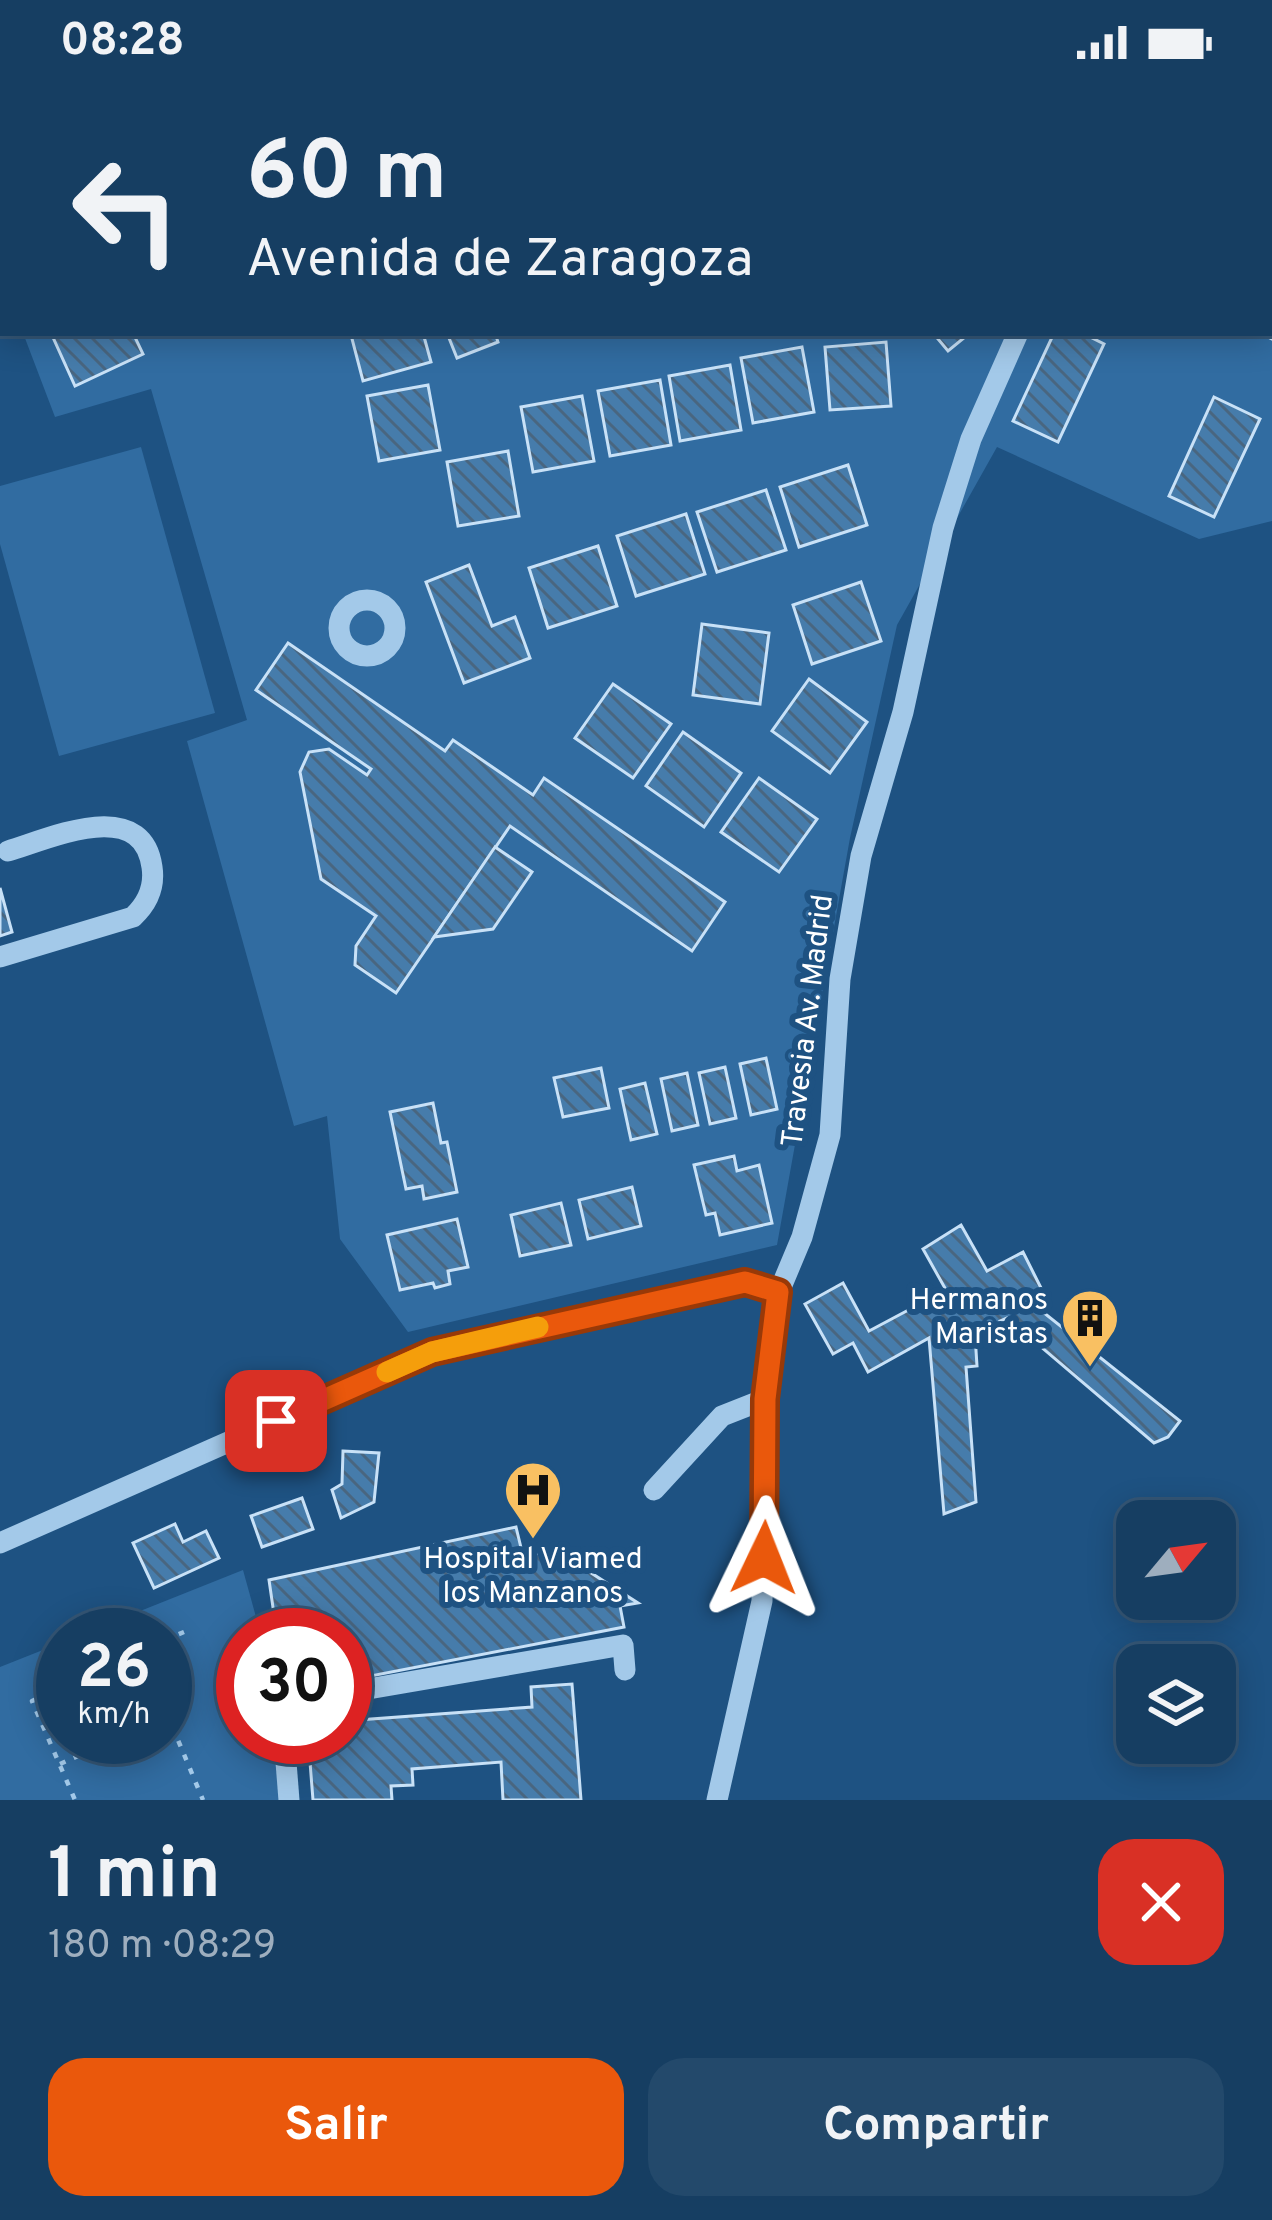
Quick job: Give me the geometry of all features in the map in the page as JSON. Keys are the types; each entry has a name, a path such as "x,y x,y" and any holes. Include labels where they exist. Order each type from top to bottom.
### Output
{"street":[{"name":"Travesia Av. Madrid","path":"717,1800 762,1601 765,1399 778,1292 802,1237 830,1135 840,980 861,856 903,712 944,528 971,439 1017,336"},
{"path":"0,956 133,916 152,890 153,870 140,840 115,826 90,827 8,851"},
{"path":"0,1543 432,1352 727,1284 745,1282 778,1292"},
{"path":"654,1490 722,1416 765,1399"},
{"path":"372,1688 623,1645 626,1670"},
{"path":"286,1764 289,1800"}],"path":[{"path":"60,1764 75,1800"},
{"path":"188,1764 203,1800"}],"shaded area":[{"path":"24,336 1272,336 1272,521 1199,539 997,447 897,625 850,838 777,1245 408,1332 340,1239 327,1116 294,1126 187,741 247,720 151,389 55,417"},
{"path":"141,447 215,713 59,756 0,544 0,486"},
{"path":"243,1570 254,1608 216,1608 216,1764 280,1764 281,1800 0,1800 0,1667 36,1653 36,1764 192,1764 192,1608 148,1608"}],"building":[{"path":"52,336 134,336 143,354 75,386"},
{"path":"351,336 424,336 431,362 363,381"},
{"path":"448,336 496,336 498,342 457,358"},
{"path":"936,336 966,336 948,351"},
{"path":"1053,336 1088,336 1104,344 1058,442 1013,421"},
{"path":"886,342 891,406 830,410 825,347"},
{"path":"802,347 814,412 753,423 741,358"},
{"path":"730,365 741,430 680,441 669,376"},
{"path":"660,380 671,445 610,456 598,391"},
{"path":"428,385 440,450 379,461 367,396"},
{"path":"582,396 594,461 533,472 521,407"},
{"path":"1214,397 1260,419 1214,517 1169,496"},
{"path":"508,451 519,516 458,526 447,462"},
{"path":"848,465 867,525 799,547 780,487"},
{"path":"766,490 786,550 717,572 697,512"},
{"path":"686,514 705,574 636,596 617,536"},
{"path":"598,546 617,606 548,628 529,568"},
{"path":"469,565 492,626 515,617 530,658 464,683 426,582"},
{"path":"861,582 881,641 812,664 793,605"},
{"path":"702,624 769,633 760,704 693,695"},
{"path":"288,643 445,751 453,740 533,795 544,778 725,902 692,951 510,826 396,993 355,965 356,946 376,916 321,879 300,772 309,752 329,749 367,775 371,769 256,690"},
{"path":"809,679 867,722 830,773 772,731"},
{"path":"613,684 671,724 633,778 575,738"},
{"path":"683,732 741,773 704,827 646,786"},
{"path":"759,778 817,819 779,872 721,832"},
{"path":"495,847 532,872 493,929 434,937"},
{"path":"0,888 12,932 0,936"},
{"path":"766,1058 777,1109 751,1115 740,1064"},
{"path":"725,1067 736,1118 710,1124 699,1073"},
{"path":"601,1068 609,1108 563,1117 554,1078"},
{"path":"687,1073 698,1125 672,1131 661,1079"},
{"path":"645,1083 657,1134 631,1140 620,1089"},
{"path":"433,1103 457,1192 424,1199 422,1186 406,1189 390,1112"},
{"path":"734,1156 737,1171 759,1165 772,1223 720,1235 715,1213 706,1215 694,1165"},
{"path":"632,1187 641,1226 588,1239 579,1200"},
{"path":"561,1203 571,1245 520,1256 511,1215"},
{"path":"457,1219 468,1267 448,1271 450,1284 400,1290 387,1235"},
{"name":"Hermanos Maristas","path":"961,1225 987,1271 1023,1252 1043,1292 1034,1305 1180,1421 1168,1437 1154,1443 1007,1318 1000,1321 1004,1333 992,1340 983,1330 975,1335 977,1366 966,1367 976,1502 944,1514 929,1338 868,1372 853,1343 833,1354 805,1304 843,1283 869,1331 946,1290 923,1249"},
{"path":"343,1451 379,1453 374,1502 341,1518 332,1490 342,1484"},
{"path":"302,1498 313,1529 262,1547 251,1516"},
{"path":"175,1524 183,1542 206,1531 219,1558 154,1588 133,1543"},
{"path":"516,1527 523,1556 558,1550 561,1569 577,1564 638,1603 620,1606 624,1627 372,1676 372,1608 273,1608 269,1580"},
{"path":"572,1684 581,1800 503,1800 501,1762 412,1769 413,1785 391,1786 392,1800 313,1800 310,1764 372,1764 372,1719 532,1707 531,1687"}],"slow traffic":[{"path":"387,1372 432,1352 538,1327"}],"place":[{"name":"Hermanos Maristas","path":"1090,1369"},
{"name":"Hospital Viamed los Manzanos","path":"533,1541"}],"route":[{"path":"276,1421 432,1352 745,1282 778,1292 765,1399 764,1558"}]}
